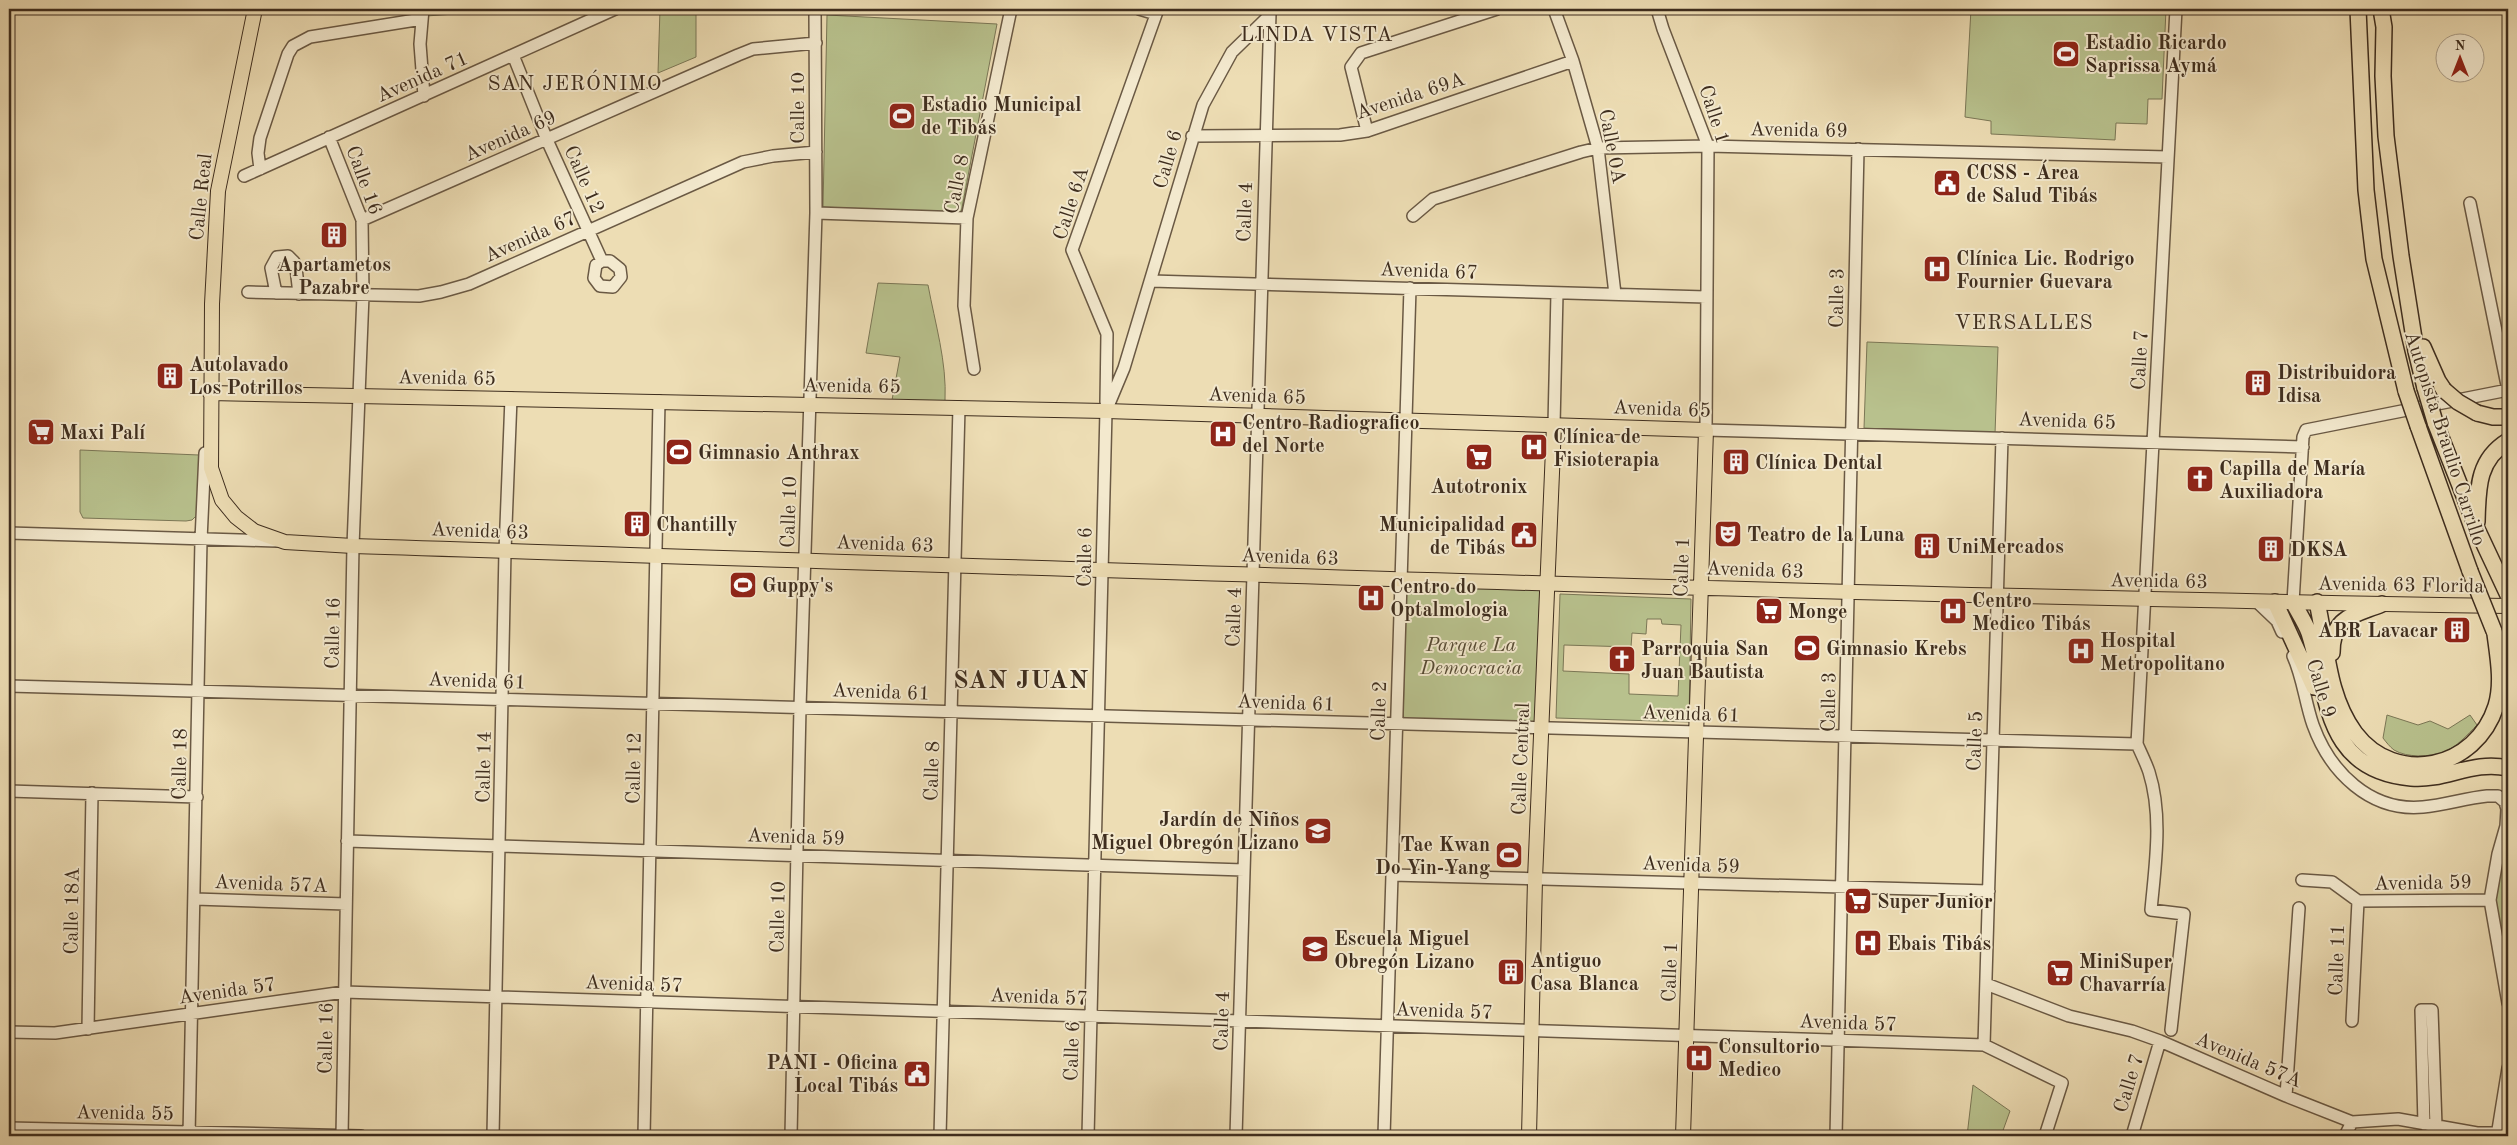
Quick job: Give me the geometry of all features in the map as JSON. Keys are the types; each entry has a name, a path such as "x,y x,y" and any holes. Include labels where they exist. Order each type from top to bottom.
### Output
{"highway":[{"name":"Autopista Braulio Carrillo","path":"2358,9 2365,171 2374,259 2406,391 2470,571 2508,664"},
{"name":"Autopista Braulio Carrillo","path":"2381,9 2384,27 2382,76 2386,136 2408,307 2416,351 2435,422 2477,528 2508,595"},
{"path":"2384,27 2387,9"},
{"path":"2408,307 2430,364 2444,390 2458,402 2477,413 2487,417 2508,417"},
{"path":"2477,528 2478,486 2482,468 2494,451 2508,441"},
{"path":"2275,602 2330,720 2341,740 2357,756 2373,767 2396,775 2428,777 2481,765 2508,768"},
{"path":"2293,602 2308,632 2330,720"},
{"path":"2317,602 2331,680 2347,722 2363,743 2373,751 2389,760 2406,764 2441,762 2458,755 2470,747 2483,731 2493,714 2498,698 2499,678 2495,633"},
{"path":"2331,680 2332,640 2337,627 2347,619 2382,604"}],"main road":[{"name":"Calle Real","path":"210,393 214,238 218,191 255,9"},
{"name":"Avenida 65","path":"210,393 959,407 1706,430"},
{"name":"Avenida 63","path":"210,393 211,468 219,495 228,509 244,525 264,536 286,542 353,546 1401,580 2293,602"},
{"name":"Calle Central","path":"1529,1136 1535,879 1554,425"},
{"name":"Calle 1","path":"1683,1136 1706,430"},
{"name":"Avenida 63 Florida","path":"2293,602 2508,606"}],"street":[{"name":"Avenida 71","path":"244,176 615,9"},
{"name":"Calle 10","path":"791,1136 800,708 816,213 815,9"},
{"name":"Calle 8","path":"974,369 964,306 967,218 1011,9"},
{"path":"1139,9 1157,11"},
{"path":"1367,132 1351,67 1361,53 1496,9"},
{"name":"Calle 0A","path":"1554,9 1573,61 1598,148 1615,294"},
{"name":"Calle 1","path":"1657,9 1708,146 1706,430"},
{"name":"Calle 7","path":"2137,744 2176,9"},
{"name":"Calle 6A","path":"1106,411 1108,367 1106,334 1072,250 1157,11"},
{"name":"Calle 4","path":"1236,1136 1270,12"},
{"name":"Calle 6","path":"1088,1136 1100,716 1106,411 1124,368 1192,136 1203,106 1232,52 1270,12"},
{"path":"260,169 258,153 260,138 288,54 293,46 310,37 422,14 420,44 424,96"},
{"name":"Avenida 69","path":"362,220 738,55 753,50 816,43"},
{"name":"Calle 12","path":"513,55 547,140 602,261"},
{"name":"Avenida 69A","path":"1192,136 1340,135 1367,132 1573,61"},
{"name":"Calle 16","path":"329,137 362,220 362,295 353,546 342,1136"},
{"name":"Avenida 69","path":"1413,216 1433,200 1598,148 1708,146 2168,158"},
{"name":"Calle 3","path":"1836,1136 1858,150"},
{"name":"Avenida 67","path":"248,292 419,296 441,292 470,284 743,162 773,156 816,152"},
{"path":"2293,602 2303,446 2306,430 2313,427 2508,390 2470,203"},
{"path":"816,213 967,218"},
{"path":"276,294 271,268 278,257 283,256 288,256 294,262 299,294"},
{"name":"Avenida 67","path":"1151,281 1706,297"},
{"name":"Calle 2","path":"1384,1136 1410,288"},
{"name":"Calle Central","path":"1554,425 1557,294"},
{"path":"1108,367 1124,368"},
{"name":"Calle 18","path":"190,1134 200,691 201,540 210,393"},
{"name":"Calle 14","path":"493,1136 504,699 505,551 511,398"},
{"name":"Calle 12","path":"644,1136 659,401"},
{"name":"Calle 8","path":"940,1136 959,407"},
{"name":"Avenida 65","path":"1706,430 2303,446"},
{"name":"Calle 5","path":"1984,1045 2002,438"},
{"name":"Avenida 63","path":"9,533 286,542"},
{"name":"Calle 9","path":"2256,601 2277,621 2295,661 2312,724 2321,746 2334,767 2353,786 2370,797 2398,806 2422,807 2466,798 2498,796 2505,802 2508,809 2507,828"},
{"name":"Avenida 61","path":"9,686 2137,744"},
{"path":"2137,744 2150,773 2155,801 2157,835 2151,910 2184,914 2171,1030"},
{"path":"9,791 197,797"},
{"name":"Calle 18A","path":"88,1028 92,793"},
{"path":"2507,828 2498,854 2490,900 2508,1003"},
{"name":"Avenida 59","path":"347,841 1244,870"},
{"name":"Avenida 59","path":"1392,875 1989,891"},
{"name":"Avenida 59","path":"2302,880 2332,882 2358,901 2490,900"},
{"name":"Avenida 57A","path":"195,899 346,904"},
{"name":"Calle 11","path":"2352,1021 2358,901"},
{"path":"2286,1096 2298,908"},
{"name":"Avenida 57A","path":"1986,984 2068,1016 2132,1031 2160,1041 2286,1096 2352,1122 2398,1119 2477,1134 2499,1135"},
{"name":"Avenida 57","path":"9,1032 55,1033 344,992 1984,1045 2062,1083 2045,1136"},
{"path":"2424,1124 2421,1010 2432,1010 2436,1126"},
{"name":"Calle 7","path":"2132,1136 2160,1041"},
{"path":"2499,1135 2508,1068"},
{"path":"2345,1136 2352,1122"},
{"name":"Avenida 55","path":"9,1128 190,1134 361,1136"}],"green space":[{"path":"427,9 454,9 455,14 426,16"},
{"path":"660,9 696,9 696,57 658,73"},
{"name":"Estadio Ricardo Saprissa Aymá","path":"1971,9 2166,9 2162,99 2148,99 2147,124 2116,123 2115,140 1991,134 1991,121 1965,117"},
{"name":"Estadio Municipal de Tibás","path":"827,15 997,24 961,213 823,207"},
{"path":"878,283 928,285 940,343 945,401 892,400 900,357 866,353"},
{"path":"1867,342 1998,347 1995,434 1864,428"},
{"path":"80,450 199,455 198,514 192,520 186,521 83,518 80,512"},
{"name":"Parque La Democracia","path":"1406,583 1540,589 1535,728 1403,724"},
{"path":"1560,594 1691,599 1689,722 1556,718","holes":["1647,619 1661,619 1662,624 1681,625 1678,696 1629,694 1629,674 1563,671 1564,645 1631,647 1632,633 1646,634"]},
{"path":"2387,715 2418,725 2430,721 2448,729 2470,715 2477,725 2449,750 2432,755 2419,756 2399,753 2383,738"},
{"path":"2507,833 2508,836 2508,972 2493,899"},
{"path":"1973,1085 2010,1111 2001,1136 1967,1136"}],"place":[{"name":"Estadio Ricardo Saprissa Aymá","path":"2066,54"},
{"name":"Estadio Municipal de Tibás","path":"902,116"},
{"name":"CCSS - Área de Salud Tibás","path":"1947,183"},
{"name":"Apartametos Pazabre","path":"334,235"},
{"name":"Clínica Lic. Rodrigo Fournier Guevara","path":"1937,269"},
{"name":"Autolavado Los Potrillos","path":"170,376"},
{"name":"Distribuidora Idisa","path":"2258,383"},
{"name":"Maxi Palí","path":"41,432"},
{"name":"Centro Radiografico del Norte","path":"1223,434"},
{"name":"Clínica de Fisioterapia","path":"1534,447"},
{"name":"Gimnasio Anthrax","path":"679,452"},
{"name":"Autotronix","path":"1479,457"},
{"name":"Clínica Dental","path":"1736,462"},
{"name":"Capilla de María Auxiliadora","path":"2200,479"},
{"name":"Chantilly","path":"637,524"},
{"name":"Teatro de la Luna","path":"1728,534"},
{"name":"Municipalidad de Tibás","path":"1524,535"},
{"name":"UniMercados","path":"1927,546"},
{"name":"DKSA","path":"2271,549"},
{"name":"Guppy's","path":"743,585"},
{"name":"Centro do Optalmologia","path":"1371,598"},
{"name":"Monge","path":"1769,611"},
{"name":"Centro Medico Tibás","path":"1953,611"},
{"name":"ABR Lavacar","path":"2457,630"},
{"name":"Gimnasio Krebs","path":"1807,648"},
{"name":"Hospital Metropolitano","path":"2081,651"},
{"name":"Parroquia San Juan Bautista","path":"1622,659"},
{"name":"Jardín de Niños Miguel Obregón Lizano","path":"1318,831"},
{"name":"Tae Kwan Do Yin-Yang","path":"1509,855"},
{"name":"Super Junior","path":"1858,901"},
{"name":"Ebais Tibás","path":"1868,943"},
{"name":"Escuela Miguel Obregón Lizano","path":"1315,949"},
{"name":"Antiguo Casa Blanca","path":"1511,972"},
{"name":"MiniSuper Chavarría","path":"2060,973"},
{"name":"Consultorio Medico","path":"1699,1058"},
{"name":"PANI - Oficina Local Tibás","path":"917,1074"}],"district":[{"name":"LINDA VISTA","path":"1317,34"},
{"name":"SAN JERÓNIMO","path":"575,83"},
{"name":"VERSALLES","path":"2024,322"},
{"name":"SAN JUAN","path":"1021,679"}]}
